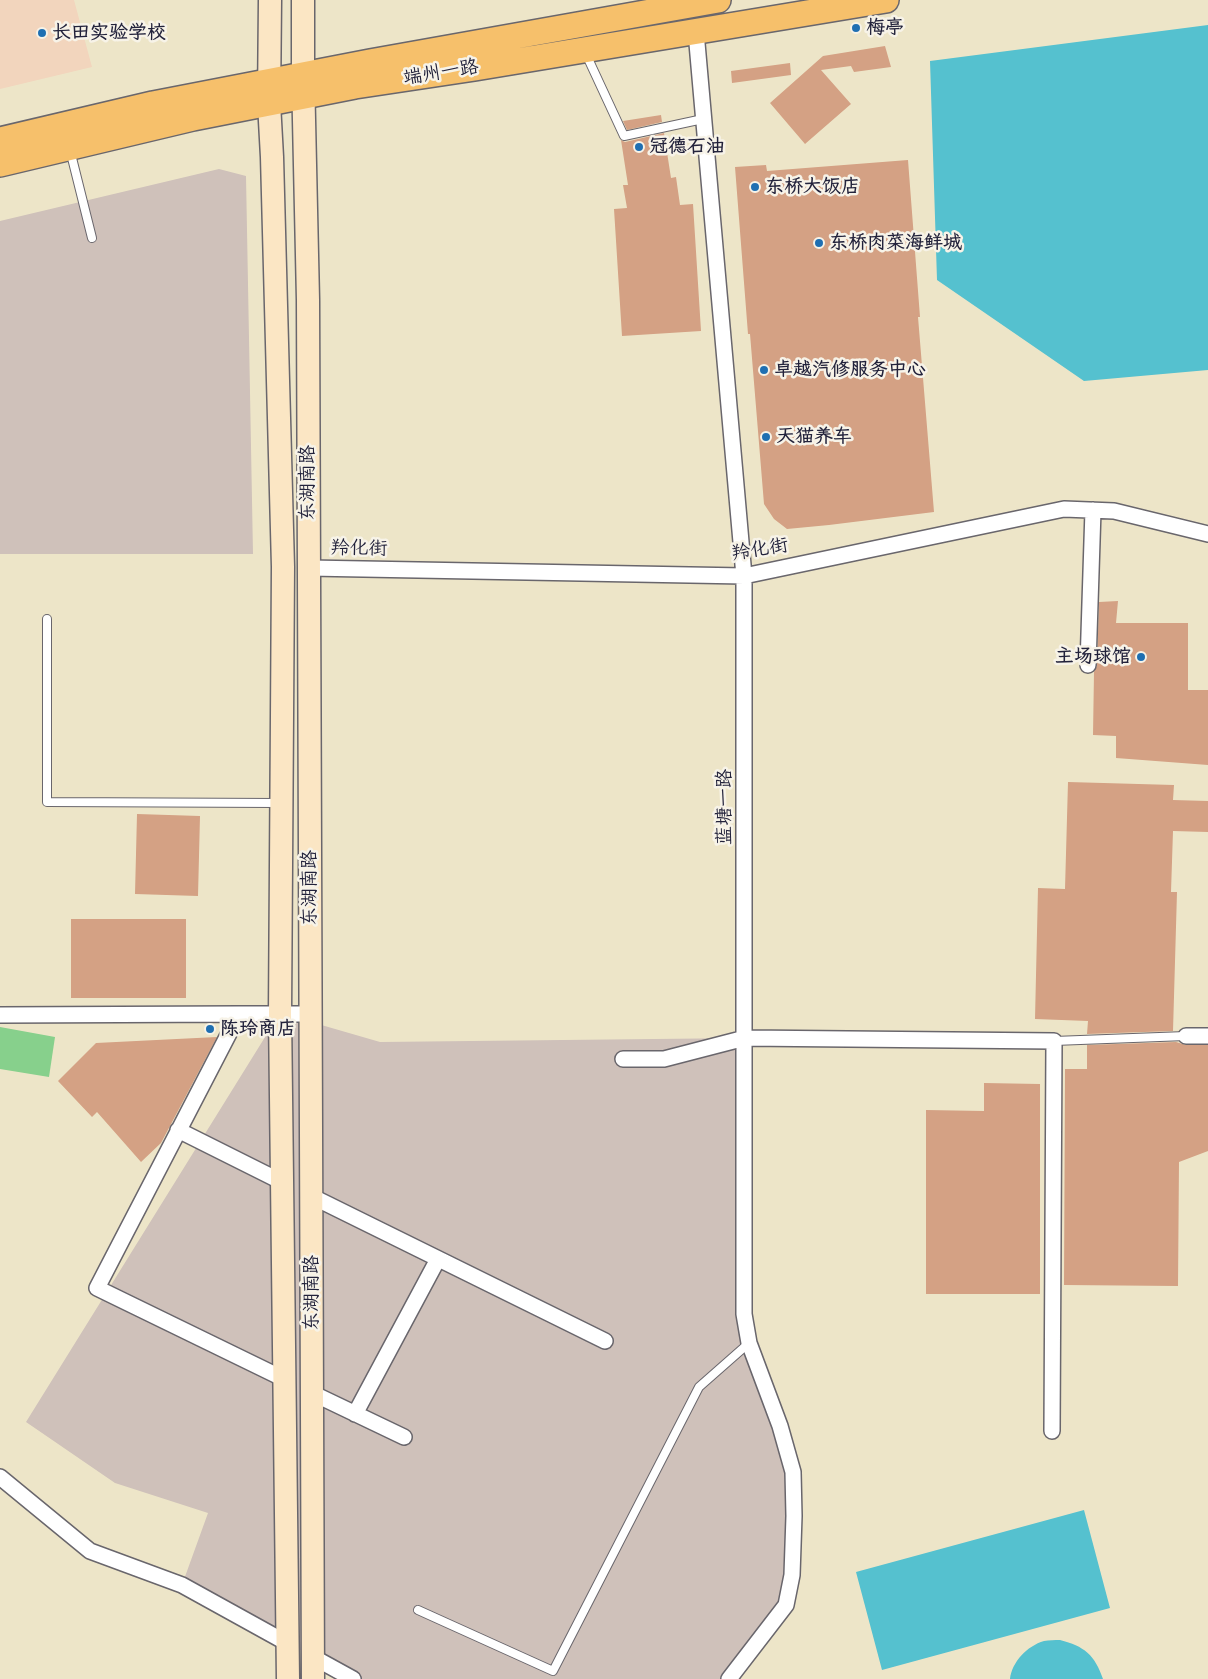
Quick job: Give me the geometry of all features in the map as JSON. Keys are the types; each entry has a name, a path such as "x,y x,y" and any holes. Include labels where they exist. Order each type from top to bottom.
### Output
{"main road":[{"name":"东湖南路","path":"270,0 270,92 283,567 280,1013 288,1679"},
{"name":"东湖南路","path":"303,0 308,300 313,1668"},
{"name":"端州一路","path":"0,140 152,104 270,92 303,86 718,0"},
{"name":"端州一路","path":"303,86 355,86 886,0"},
{"name":"端州一路","path":"0,164 193,118 270,92"},
{"path":"276,300 308,300"}],"street":[{"name":"蓝塘一路","path":"696,32 744,576 744,1314 749,1343 780,1426 793,1472 794,1516 792,1575 786,1605 729,1679"},
{"name":"羚化街","path":"309,568 744,576 1064,509 1114,511 1208,534"},
{"path":"1088,665 1093,510"},
{"path":"239,1014 97,1288 284,1379"},
{"path":"0,1015 310,1014"},
{"path":"1186,1036 1208,1036"},
{"path":"623,1058 664,1059 745,1038 1054,1041 1052,1431"},
{"path":"178,1130 282,1182"},
{"path":"311,1196 605,1341"},
{"path":"355,1414 438,1259"},
{"path":"312,1393 404,1438"},
{"path":"0,1478 90,1551 182,1585 287,1643"},
{"path":"313,1668 353,1679"}],"lane":[{"path":"584,50 624,136 703,119"},
{"path":"70,147 92,238"},
{"path":"47,619 47,802 281,803"},
{"path":"1054,1041 1186,1036"},
{"path":"418,1610 553,1671 699,1387 749,1343"}],"shaded area":[{"name":"长田实验学校","path":"0,0 74,0 92,67 0,89"},
{"path":"219,169 246,176 253,554 0,554 0,221"},
{"path":"280,1013 380,1042 745,1038 744,1314 793,1472 786,1605 729,1679 353,1679 182,1585 208,1513 115,1483 26,1422"}],"green space":[{"path":"0,1027 55,1037 49,1077 0,1069"}],"water":[{"path":"1208,25 1208,370 1084,381 937,280 930,61"},
{"path":"1084,1510 1110,1608 882,1670 856,1572"},
{"path":"1060,1640 1076,1645 1088,1653 1103,1679 1010,1679 1017,1661 1026,1651 1044,1641"}],"building":[{"path":"885,46 891,67 854,72 851,66 821,70 851,104 805,144 770,103 823,56"},
{"path":"790,63 791,75 732,83 731,71"},
{"path":"661,115 662,122 627,130 623,121"},
{"path":"664,133 671,178 676,177 680,205 693,204 701,331 622,336 614,209 627,208 623,185 628,185 621,140 625,142"},
{"path":"908,160 920,317 918,317 934,512 787,529 774,519 764,504 735,167 766,165 767,171"},
{"name":"主场球馆","path":"1118,601 1116,623 1188,623 1188,690 1208,690 1208,765 1116,758 1116,736 1093,735 1094,672 1097,665 1099,602"},
{"path":"1068,782 1174,785 1173,800 1208,801 1208,832 1173,831 1171,892 1177,892 1173,1031 1087,1034 1088,1021 1035,1019 1038,888 1065,889"},
{"path":"137,814 200,816 198,896 135,894"},
{"path":"71,919 186,919 186,998 71,998"},
{"path":"217,1037 161,1143 141,1162 97,1112 92,1117 58,1081 96,1043"},
{"path":"1176,1042 1186,1045 1208,1045 1208,1151 1179,1162 1178,1286 1064,1285 1065,1069 1087,1069 1087,1045"},
{"path":"984,1083 1040,1084 1040,1294 926,1294 926,1110 984,1111"}],"place":[{"name":"梅亭","path":"856,28"},
{"name":"长田实验学校","path":"42,33"},
{"name":"冠德石油","path":"639,147"},
{"name":"东桥大饭店","path":"755,187"},
{"name":"东桥肉菜海鲜城","path":"819,243"},
{"name":"卓越汽修服务中心","path":"764,370"},
{"name":"天猫养车","path":"766,437"},
{"name":"主场球馆","path":"1141,657"},
{"name":"陈玲商店","path":"210,1029"}]}
